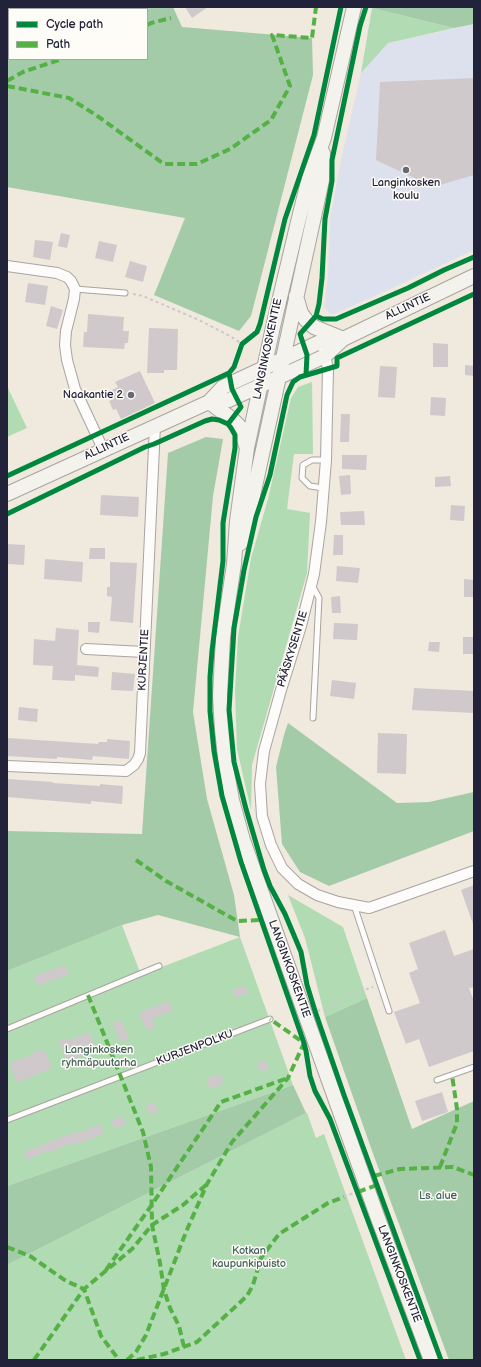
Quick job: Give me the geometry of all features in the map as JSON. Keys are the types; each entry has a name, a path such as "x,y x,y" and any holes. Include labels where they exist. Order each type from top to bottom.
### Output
{"street":[{"name":"LANGINKOSKENTIE","path":"354,7 324,138 309,178 300,214 247,448 236,521 234,564 224,637 220,696 226,767 232,800 243,840 310,1011 376,1213 431,1360"},
{"name":"LANGINKOSKENTIE","path":"234,564 247,523 322,180 324,138"},
{"path":"7,266 57,273 67,277 74,288 74,299 66,330 65,345 67,360 75,389 103,449"},
{"name":"ALLINTIE","path":"7,494 209,402 229,400 278,378 325,356 343,339 474,276"},
{"path":"296,296 306,320 320,335 343,339"},
{"name":"ALLINTIE","path":"209,402 223,387 282,360 320,335"},
{"name":"PÄÄSKYSENTIE","path":"320,335 328,369 326,460 321,522 314,574 301,626 264,751 260,784 262,816 271,845 282,868 298,884 317,895 354,905 369,908 474,871"},
{"path":"209,402 239,426 247,448"},
{"name":"KURJENTIE","path":"7,766 126,771 134,765 140,753 155,426"},
{"path":"86,649 144,652"}],"lane":[{"path":"74,288 125,293"},
{"path":"324,488 310,486 302,478 304,465 312,460 326,460"},
{"path":"311,584 319,598 313,718"},
{"path":"354,905 389,1011"},
{"path":"7,1029 159,966"},
{"name":"KURJENPOLKU","path":"7,1120 270,1019"},
{"path":"437,1080 474,1067"}],"path":[{"path":"125,293 144,296 244,342 240,350"},
{"path":"310,1011 330,1008 349,995 380,984"},
{"path":"310,1011 318,1017"},
{"path":"355,1184 360,1199"},
{"path":"344,1197 358,1192"}],"shaded area":[{"name":"Langinkosken koulu","path":"474,24 474,250 332,315 324,307 328,278 330,219 341,160 361,73 388,43"}],"green space":[{"path":"7,7 173,7 182,27 312,38 313,75 251,316 239,331 154,295 185,218 7,187"},
{"path":"474,7 474,24 454,28 372,8"},
{"path":"372,8 454,28 388,43 361,73"},
{"path":"312,382 313,454 294,454 287,509 310,513 307,573 252,765 251,810 237,749 235,691 238,637 251,558 268,499 291,398 298,387"},
{"path":"7,386 27,428 7,437"},
{"path":"206,437 223,439 213,496 193,712 207,799 234,895 240,937 158,915 122,925 7,971 7,831 142,834 168,453"},
{"path":"288,723 397,803 429,802 474,792 474,831 329,886 300,872 282,844 276,767"},
{"path":"288,895 343,927 367,998 325,1017 305,938"},
{"name":"Langinkosken ryhmäpuutarha","path":"122,925 141,975 240,937 293,1085 7,1186 7,971"},
{"name":"Ls. alue","path":"367,998 412,1129 474,1101 474,1360 449,1360 371,1148 325,1017"},
{"path":"293,1085 306,1113 7,1265 7,1186"},
{"name":"Kotkan kaupunkipuisto","path":"306,1113 316,1138 324,1134 406,1360 7,1360 7,1265"}],"building":[{"path":"185,7 208,7 192,18"},
{"path":"474,78 474,175 433,187 376,160 380,82"},
{"path":"61,233 70,235 67,248 58,246"},
{"path":"35,240 53,242 50,260 33,257"},
{"path":"99,241 117,245 113,262 95,258"},
{"path":"130,261 147,266 143,282 125,277"},
{"path":"28,283 48,286 45,305 25,302"},
{"path":"51,306 63,310 57,329 46,326"},
{"path":"88,314 124,317 123,331 129,331 128,343 125,343 124,349 83,347 84,332 87,332"},
{"path":"149,328 178,329 177,370 164,370 164,373 147,373"},
{"path":"433,343 448,344 448,367 433,367"},
{"path":"465,365 474,366 474,376 465,375"},
{"path":"380,366 397,367 395,398 378,397"},
{"name":"Naakantie 2","path":"140,371 155,403 121,419 116,409 113,410 109,401 114,399 110,391 118,387 115,382"},
{"path":"431,397 446,398 445,416 430,415"},
{"path":"341,414 350,414 349,442 340,442"},
{"path":"342,455 367,455 366,470 342,469"},
{"path":"350,475 351,494 341,495 339,476"},
{"path":"450,476 451,486 435,487 435,477"},
{"path":"101,495 139,497 138,517 100,515"},
{"path":"451,505 465,506 464,521 450,520"},
{"path":"364,511 365,525 341,525 340,512"},
{"path":"334,535 343,535 343,555 333,555"},
{"path":"7,544 25,545 24,565 7,564"},
{"path":"90,548 105,548 105,559 89,559"},
{"path":"45,559 83,562 82,582 44,579"},
{"path":"110,562 137,563 133,623 110,621 112,597 107,596 107,587 110,587"},
{"path":"337,566 360,568 358,583 336,581"},
{"path":"464,579 474,580 474,597 464,597"},
{"path":"340,596 341,613 332,613 331,597"},
{"path":"88,622 100,622 99,633 88,632"},
{"path":"334,623 358,624 357,640 333,639"},
{"path":"56,628 79,630 77,665 99,667 98,677 75,675 75,681 52,680 53,666 33,665 34,639 55,641"},
{"path":"463,637 474,637 474,654 463,654"},
{"path":"429,642 440,642 439,652 428,651"},
{"path":"112,672 135,674 133,691 111,690"},
{"path":"332,680 356,683 354,699 330,696"},
{"path":"414,688 474,691 474,713 412,710"},
{"path":"19,707 38,709 37,722 18,720"},
{"path":"378,733 407,734 406,774 377,773"},
{"path":"7,738 98,744 99,742 107,742 107,739 130,741 129,759 93,756 92,760 57,757 57,759 7,756"},
{"path":"7,779 100,786 100,784 123,786 122,804 91,801 91,804 7,797"},
{"path":"474,885 474,923 473,924 461,890"},
{"path":"445,930 454,956 474,949 474,987 469,988 474,1001 474,1051 429,1067 419,1039 406,1044 394,1012 420,1003 409,973 418,969 409,943"},
{"path":"65,965 69,974 38,986 34,976"},
{"path":"245,985 248,993 235,998 232,990"},
{"path":"169,1001 173,1011 152,1019 155,1027 147,1031 139,1012"},
{"path":"121,1020 129,1039 121,1042 112,1023"},
{"path":"89,1032 96,1049 68,1062 58,1041 67,1038 68,1041"},
{"path":"44,1049 52,1068 17,1083 9,1063"},
{"path":"266,1060 269,1069 260,1072 257,1063"},
{"path":"220,1074 224,1084 210,1089 206,1079"},
{"path":"442,1092 448,1112 422,1121 415,1101"},
{"path":"154,1102 158,1112 150,1115 146,1106"},
{"path":"123,1116 126,1124 115,1129 111,1121"},
{"path":"100,1124 104,1133 74,1145 73,1143 50,1152 50,1150 27,1160 24,1152 77,1131 78,1133"}],"marked path":[{"path":"7,86 69,98 96,115 164,164 197,164 230,149 271,120 290,86 272,35 312,38 316,7"},
{"path":"148,24 171,18"},
{"path":"7,81 23,72 59,60"},
{"path":"136,860 166,881 237,921 261,920"},
{"path":"88,995 143,1132 151,1167 152,1225 164,1290 170,1308 179,1326 184,1347"},
{"path":"127,1360 136,1352 146,1335 186,1232 207,1184 232,1142 288,1078 304,1043 270,1019"},
{"path":"440,1167 457,1123 457,1109 452,1075"},
{"path":"106,1270 221,1102 288,1078"},
{"path":"374,1176 400,1169 453,1167 474,1175"},
{"path":"34,1360 84,1289 132,1249 152,1225 183,1205 206,1185"},
{"path":"358,1192 377,1185"},
{"path":"137,1360 164,1354 197,1342 247,1296 253,1285 261,1258 279,1234 328,1203 344,1197"},
{"path":"7,1247 30,1256 66,1281 84,1289 101,1336 119,1360"}],"cycle path":[{"path":"228,424 241,407 232,389 229,373 234,367 242,344 257,332 260,324 285,219 314,135 341,7"},
{"path":"306,375 307,355 300,334 316,316 319,304 325,219 332,181 332,160 360,26 366,7"},
{"path":"316,316 323,319 336,319 408,288 474,257"},
{"path":"441,1360 344,1095 315,1011 307,985 301,952 264,870 234,762 229,710 234,628 244,570 256,517 270,475 287,395 293,382 300,377 337,366 337,358 474,294"},
{"path":"7,476 229,373"},
{"path":"7,514 145,447 205,421 212,419 228,424 235,435 235,448 223,523 223,561 210,677 210,711 214,751 222,796 241,862 304,1043 310,1076 315,1091 330,1119 420,1360"}],"place":[{"name":"Langinkosken koulu","path":"406,170"},
{"name":"Naakantie 2","path":"131,395"}]}
